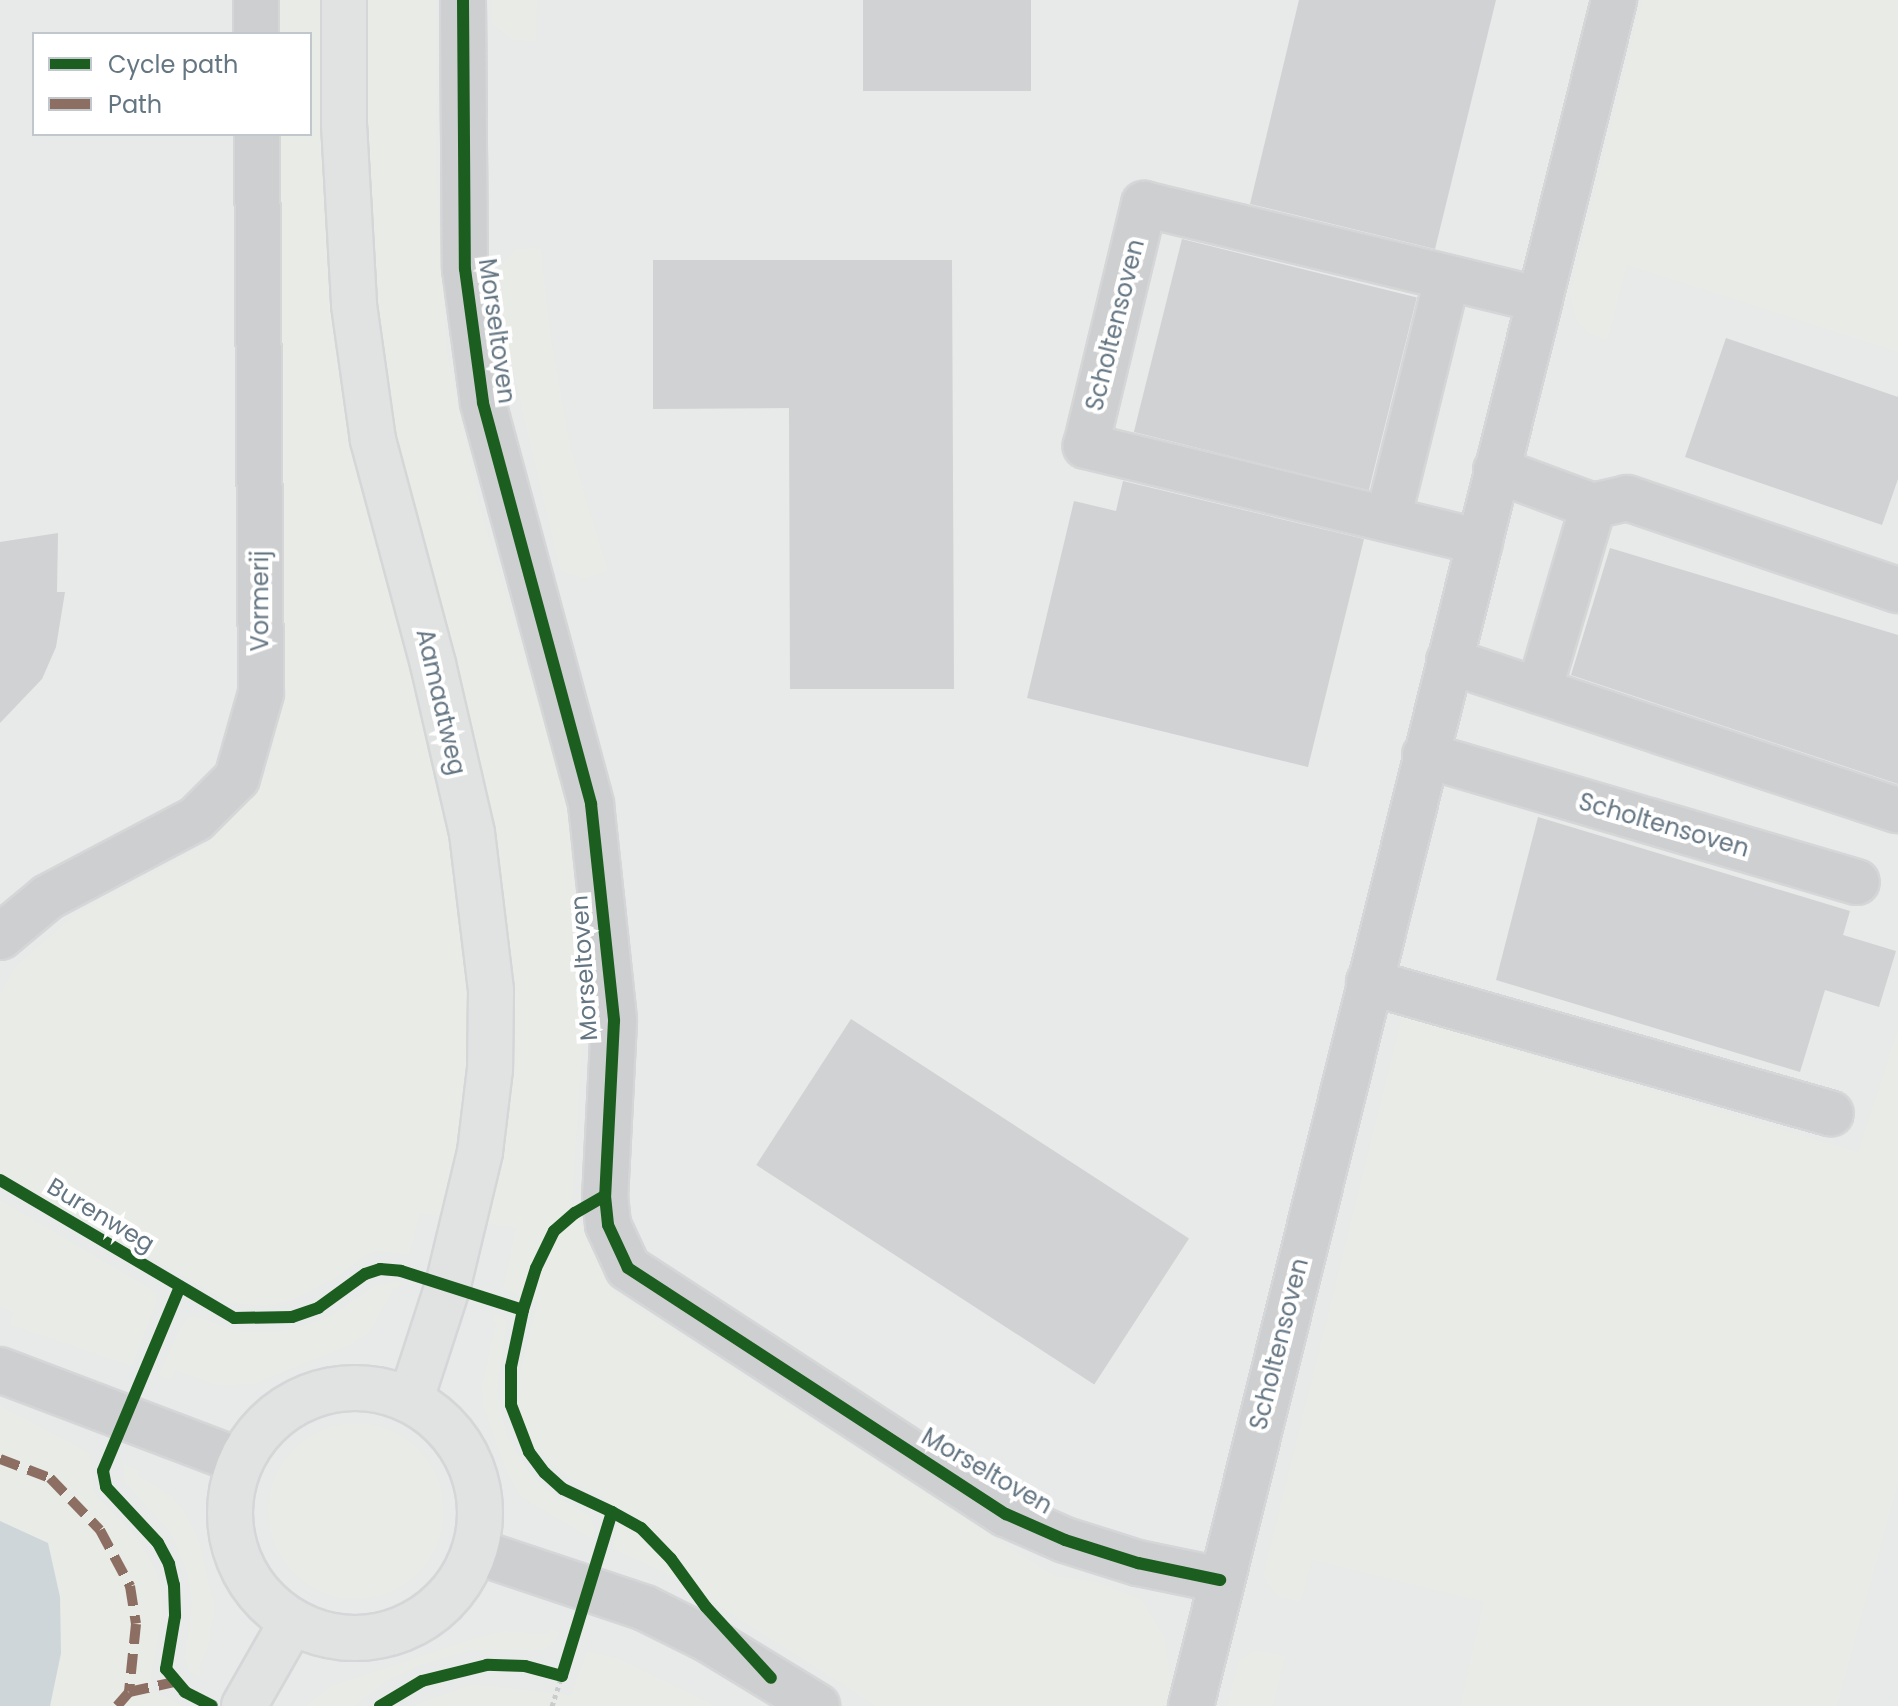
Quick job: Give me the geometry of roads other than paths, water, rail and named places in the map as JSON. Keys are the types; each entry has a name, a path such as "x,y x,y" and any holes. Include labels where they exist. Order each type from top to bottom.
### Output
{"main road":[{"name":"Aamaatweg","path":"344,0 344,124 354,305 373,440 433,664 472,833 491,991 490,1069 480,1152 448,1285 411,1399"},
{"path":"345,1387 379,1389 411,1399 440,1420 468,1458 477,1480 481,1515 475,1551 461,1580 441,1605 415,1624 395,1632 353,1639 321,1634 292,1622 263,1598 242,1568 231,1533 230,1496 240,1461 258,1433 282,1409 312,1394 345,1387"},
{"path":"244,1706 292,1622"}],"street":[{"path":"256,0 256,32"},
{"name":"Morseltoven","path":"463,0 465,269 483,403 591,804 614,1021 605,1196 608,1225 628,1268 1006,1514 1065,1540 1138,1563 1220,1580"},
{"name":"Scholtensoven","path":"1191,1706 1614,0"},
{"name":"Vormerij","path":"0,937 48,897 196,819 237,778 261,693 257,136"},
{"name":"Scholtensoven","path":"1480,542 1086,446 1140,219 1144,204 1540,300"},
{"path":"1388,519 1447,278"},
{"path":"1496,470 1593,506 1627,498 1898,590"},
{"path":"1539,691 1593,506"},
{"path":"1449,661 1898,810"},
{"name":"Scholtensoven","path":"1425,755 1857,882"},
{"path":"1369,982 1831,1114"},
{"path":"0,1370 240,1461"},
{"path":"475,1551 645,1608 707,1639 817,1706"}]}
